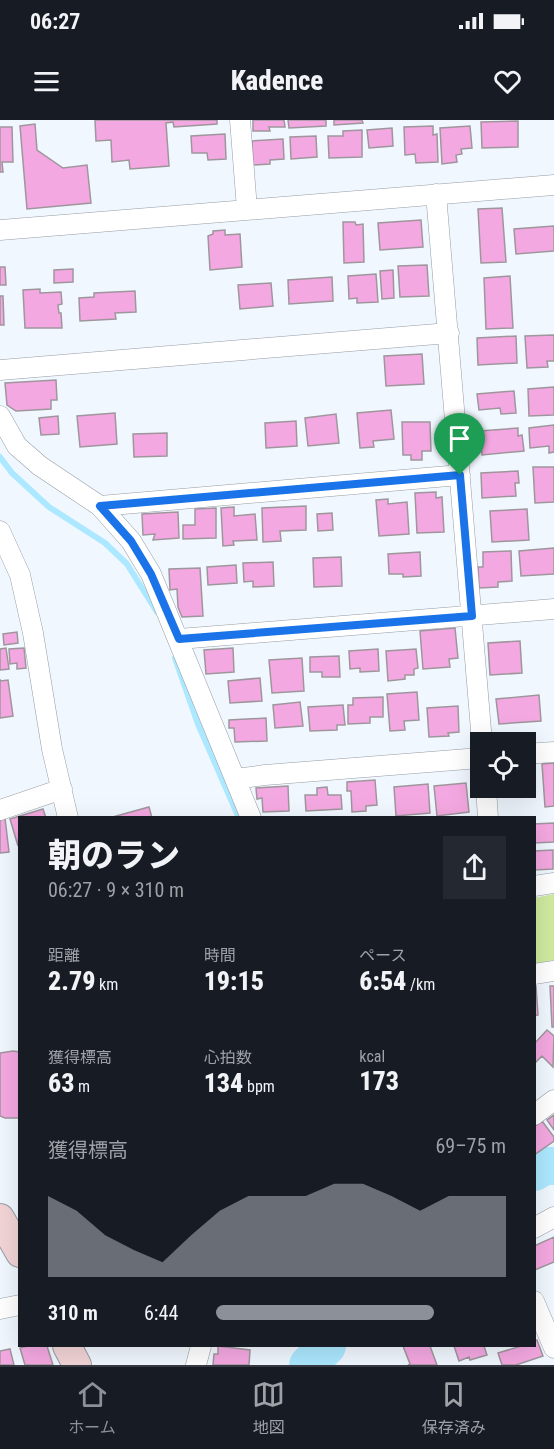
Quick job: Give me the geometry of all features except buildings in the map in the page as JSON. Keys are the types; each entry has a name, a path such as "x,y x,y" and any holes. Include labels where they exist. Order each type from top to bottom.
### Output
{"main road":[{"path":"0,1218 18,1250"},
{"path":"68,1347 77,1365"}],"street":[{"path":"240,120 247,209"},
{"path":"0,230 554,185"},
{"path":"436,194 481,732"},
{"path":"0,370 449,333"},
{"path":"0,416 17,446 40,466 100,506 131,541 151,574 250,816"},
{"path":"100,506 460,475"},
{"path":"1,534 20,575 31,621 52,749 68,816"},
{"path":"179,639 554,609"},
{"path":"536,753 554,752"},
{"path":"236,779 470,759"},
{"path":"0,810 62,789"},
{"path":"487,798 488,816"},
{"path":"536,886 554,884"},
{"path":"536,974 554,971"},
{"path":"536,1114 554,1100"},
{"path":"536,1227 554,1217"},
{"path":"0,1309 18,1305"},
{"path":"536,1306 554,1348"},
{"path":"196,1365 201,1347"}],"green space":[{"path":"554,894 554,960 536,964 536,898"}],"waterway":[{"path":"0,457 12,473 49,507 105,543 127,564 157,612"},
{"path":"175,658 198,724 238,816"},
{"path":"536,1171 545,1166 554,1166"},
{"path":"308,1365 326,1347"}],"route":[{"path":"460,475 472,616 179,639 151,574 131,541 100,506 388,481 460,475"}]}
